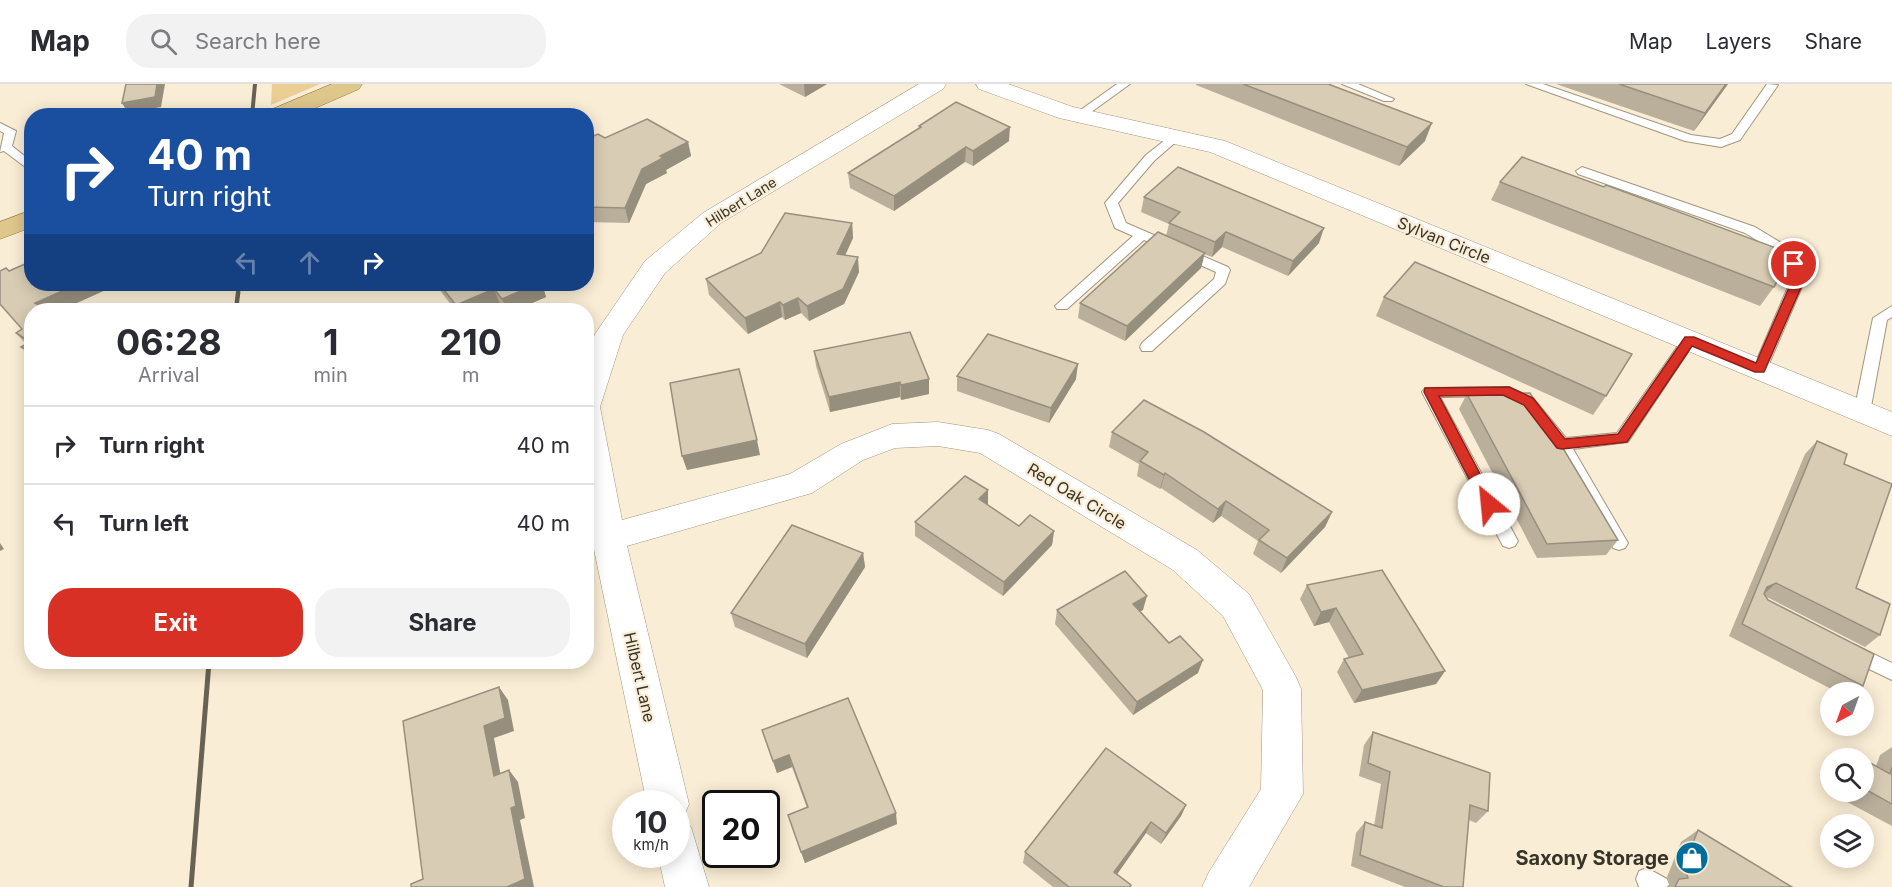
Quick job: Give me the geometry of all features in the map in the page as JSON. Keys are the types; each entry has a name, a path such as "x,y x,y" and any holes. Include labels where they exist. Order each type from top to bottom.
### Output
{"main road":[{"path":"295,108 351,84"},
{"path":"0,231 24,221"}],"street":[{"name":"Hilbert Lane","path":"594,382 609,334 655,267 712,218 935,84"},
{"name":"Sylvan Circle","path":"987,84 1079,116 1217,146 1892,425"},
{"name":"Red Oak Circle","path":"608,538 800,484 852,452 892,436 938,434 988,442 1185,560 1236,605 1282,689 1282,794 1224,887"},
{"name":"Hilbert Lane","path":"594,455 608,538 665,790"},
{"path":"682,868 687,887"}],"lane":[{"path":"1079,116 1124,84"},
{"path":"1348,84 1388,99"},
{"path":"1532,84 1689,138 1721,143 1736,137 1771,84"},
{"path":"0,127 10,131 3,147 24,162"},
{"path":"1147,347 1220,280 1223,270 1120,225 1111,203 1139,171 1174,137"},
{"path":"1582,171 1750,230 1788,253 1800,276 1760,369"},
{"path":"1062,306 1142,234"},
{"path":"1862,412 1880,318 1892,311"},
{"path":"1562,444 1622,438 1689,340"},
{"path":"1509,541 1430,392 1504,391 1528,402 1562,444 1620,543"},
{"path":"1832,641 1892,672"}],"shaded area":[{"path":"272,84 320,84 271,105"}],"building":[{"path":"126,84 157,84 155,97 122,103"},
{"path":"1243,84 1328,84 1432,123 1407,147"},
{"path":"1619,84 1726,84 1705,113"},
{"path":"956,102 1010,127 973,151 966,147 894,196 848,173 921,127 919,126"},
{"path":"647,119 688,142 660,156 663,158 642,169 625,208 594,207 594,136 598,134 605,138"},
{"path":"1522,157 1604,187 1606,185 1792,254 1774,287 1500,182"},
{"path":"1178,167 1324,228 1293,261 1226,232 1215,242 1169,223 1180,212 1144,197"},
{"path":"785,213 852,223 837,254 858,257 843,289 807,306 798,298 783,305 780,302 745,318 706,279 761,253"},
{"path":"1158,232 1205,253 1127,326 1080,303"},
{"path":"1415,262 1632,354 1606,396 1384,297"},
{"path":"24,264 24,291 62,291 35,303 24,303 24,338 16,333 22,329 0,304 0,271 6,268 9,271"},
{"path":"445,291 489,291 461,303 454,303"},
{"path":"496,291 521,291 502,299"},
{"path":"910,332 929,379 901,385 900,382 829,397 814,351"},
{"path":"988,334 1078,364 1051,408 957,376"},
{"path":"739,369 757,440 682,456 670,383"},
{"path":"1530,393 1618,540 1547,544 1467,394"},
{"path":"1144,400 1204,432 1332,512 1287,558 1259,540 1269,530 1226,501 1218,509 1165,473 1164,475 1140,461 1148,452 1112,432"},
{"path":"1817,441 1847,454 1844,464 1892,484 1856,588 1890,604 1880,635 1776,583 1767,587 1764,594 1768,600 1874,654 1864,682 1855,682 1742,624"},
{"path":"965,476 988,490 979,499 1019,526 1030,515 1054,531 1004,582 915,522"},
{"path":"792,525 863,553 805,644 731,613"},
{"path":"1382,570 1445,671 1362,690 1344,659 1363,654 1336,608 1321,612 1307,585"},
{"path":"1125,571 1147,596 1133,604 1169,643 1180,636 1203,660 1137,702 1057,610"},
{"path":"499,687 505,718 484,726 494,776 509,770 516,806 511,808 525,879 507,887 411,887 411,884 423,879 403,721"},
{"path":"848,698 896,813 801,852 788,815 808,807 789,755 773,761 762,730"},
{"path":"1373,732 1490,773 1488,811 1470,805 1463,887 1444,887 1360,855 1365,822 1382,828 1390,772 1368,763"},
{"path":"1106,748 1186,805 1166,833 1151,822 1114,872 1131,885 1130,887 1069,887 1025,852"},
{"path":"1874,765 1890,774 1892,767 1892,804 1874,794"},
{"path":"1698,830 1792,887 1675,887 1679,879 1688,878 1684,866"}],"railway":[{"path":"253,108 255,84"},
{"path":"238,291 238,295"},
{"path":"237,303 238,293"},
{"path":"191,887 208,669"}],"place":[{"name":"Saxony Storage","path":"1692,858"}],"route":[{"path":"1489,504 1430,392 1504,391 1528,402 1562,444 1622,438 1689,340 1760,369 1800,276 1794,264"}]}
